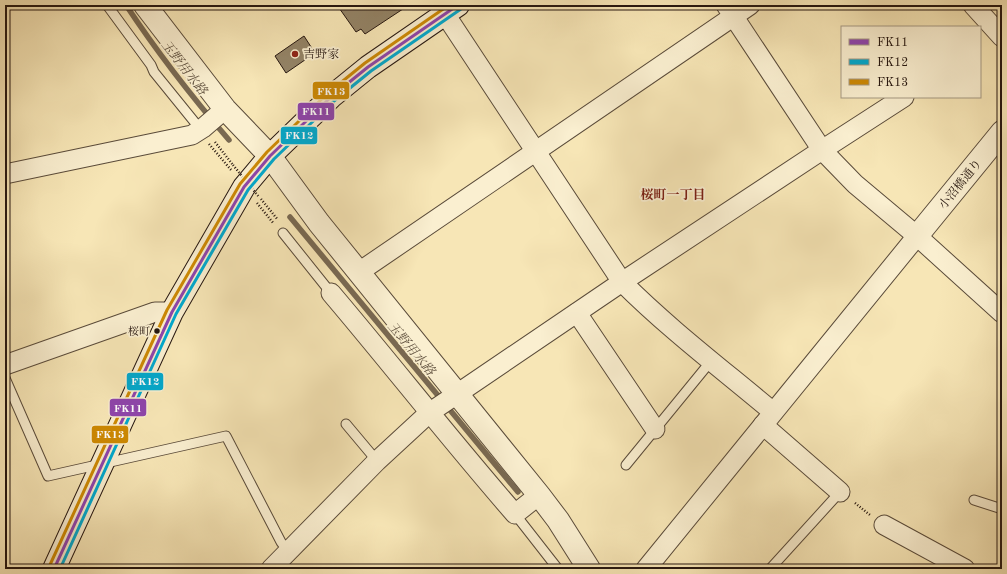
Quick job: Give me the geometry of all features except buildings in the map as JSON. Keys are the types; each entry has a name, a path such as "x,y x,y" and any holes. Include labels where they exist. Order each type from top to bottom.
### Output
{"street":[{"path":"359,272 536,152 729,11 750,5"},
{"path":"973,5 983,23 1002,37"},
{"path":"150,7 224,111 270,156 359,272 515,514 539,495"},
{"path":"54,569 172,312 244,187 270,156 331,97 368,67 447,8 536,152 622,282 711,361 840,492"},
{"path":"729,11 822,150 855,184 917,236 1002,313"},
{"path":"271,569 377,461 444,404 622,282 902,98"},
{"path":"5,174 192,135 206,134 224,111"},
{"name":"小沼橋通り","path":"917,236 1002,132"},
{"path":"646,569 917,236"},
{"path":"331,293 539,495 558,520 589,569"},
{"path":"5,365 155,312 172,312"},
{"path":"577,313 655,429"},
{"path":"884,525 916,541 965,569"}],"lane":[{"path":"107,5 151,65 154,72 206,134"},
{"path":"283,233 331,293"},
{"path":"626,465 711,361"},
{"path":"5,378 48,476 226,436 281,542 288,551"},
{"path":"346,424 377,461"},
{"path":"770,569 840,492"},
{"path":"974,500 1002,509"},
{"path":"515,514 558,569"}],"path":[{"path":"206,134 209,144 233,173"},
{"path":"206,134 280,223"},
{"path":"255,200 283,233"},
{"path":"840,492 884,525"}],"waterway":[{"name":"玉野用水路","path":"126,5 175,74 229,140"},
{"name":"玉野用水路","path":"290,217 518,492"}],"transit line":[{"name":"FK13","path":"49,567 167,310 240,184 267,152 328,93 365,63 449,5"},
{"name":"FK11","path":"54,569 172,312 244,187 270,156 331,97 368,67 458,5"},
{"name":"FK12","path":"60,569 176,314 248,190 274,159 334,101 371,71 461,9"}],"place":[{"name":"吉野家","path":"295,54"},
{"name":"桜町","path":"157,331"}],"district":[{"name":"桜町一丁目","path":"673,194"}]}
